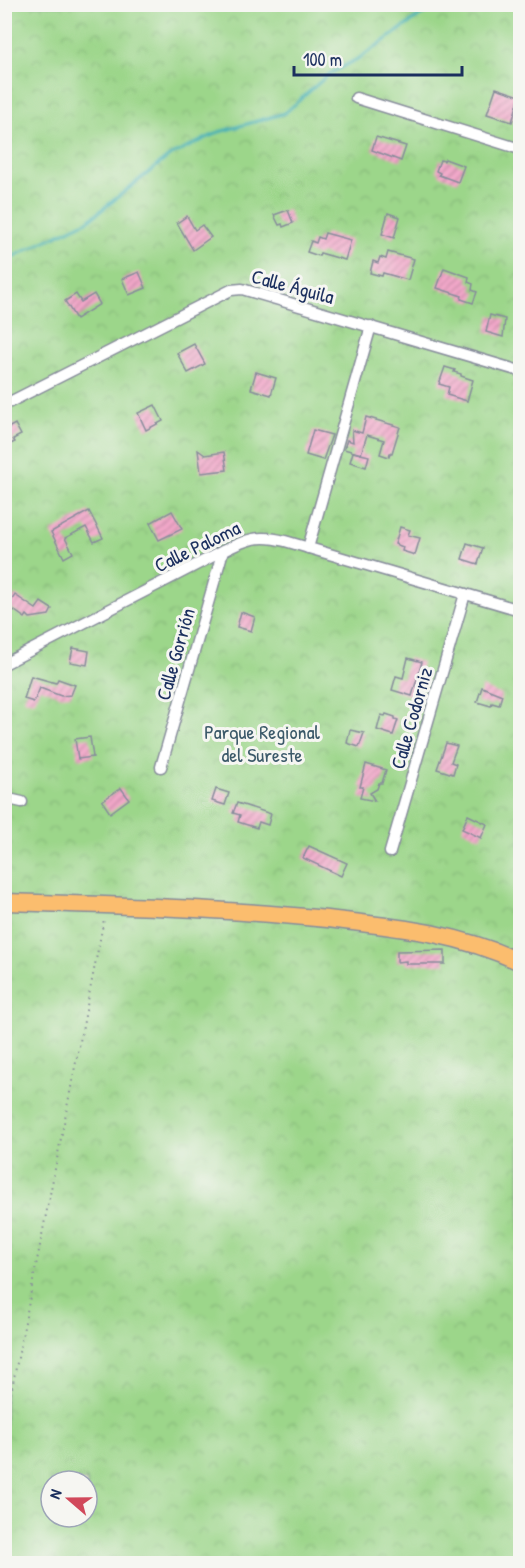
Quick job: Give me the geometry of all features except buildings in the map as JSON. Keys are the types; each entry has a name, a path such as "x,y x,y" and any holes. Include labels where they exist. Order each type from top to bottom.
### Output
{"main road":[{"path":"4,902 222,909 397,927 460,939 520,962"}],"street":[{"path":"356,98 520,149"},
{"name":"Calle Águila","path":"4,405 231,290 242,289 520,371"},
{"path":"308,548 371,326"},
{"name":"Calle Paloma","path":"4,664 240,543 261,537 269,537 520,610"},
{"name":"Calle Gorrión","path":"161,767 224,551"},
{"name":"Calle Codorniz","path":"390,852 465,594"},
{"path":"4,798 22,802"}],"path":[{"path":"4,1429 107,905"}],"green space":[{"name":"Parque Regional del Sureste","path":"5,5 520,5 520,1563 5,1564"}],"waterway":[{"path":"4,261 89,220 168,157 219,132 285,113 329,74 361,57 437,4"}]}
